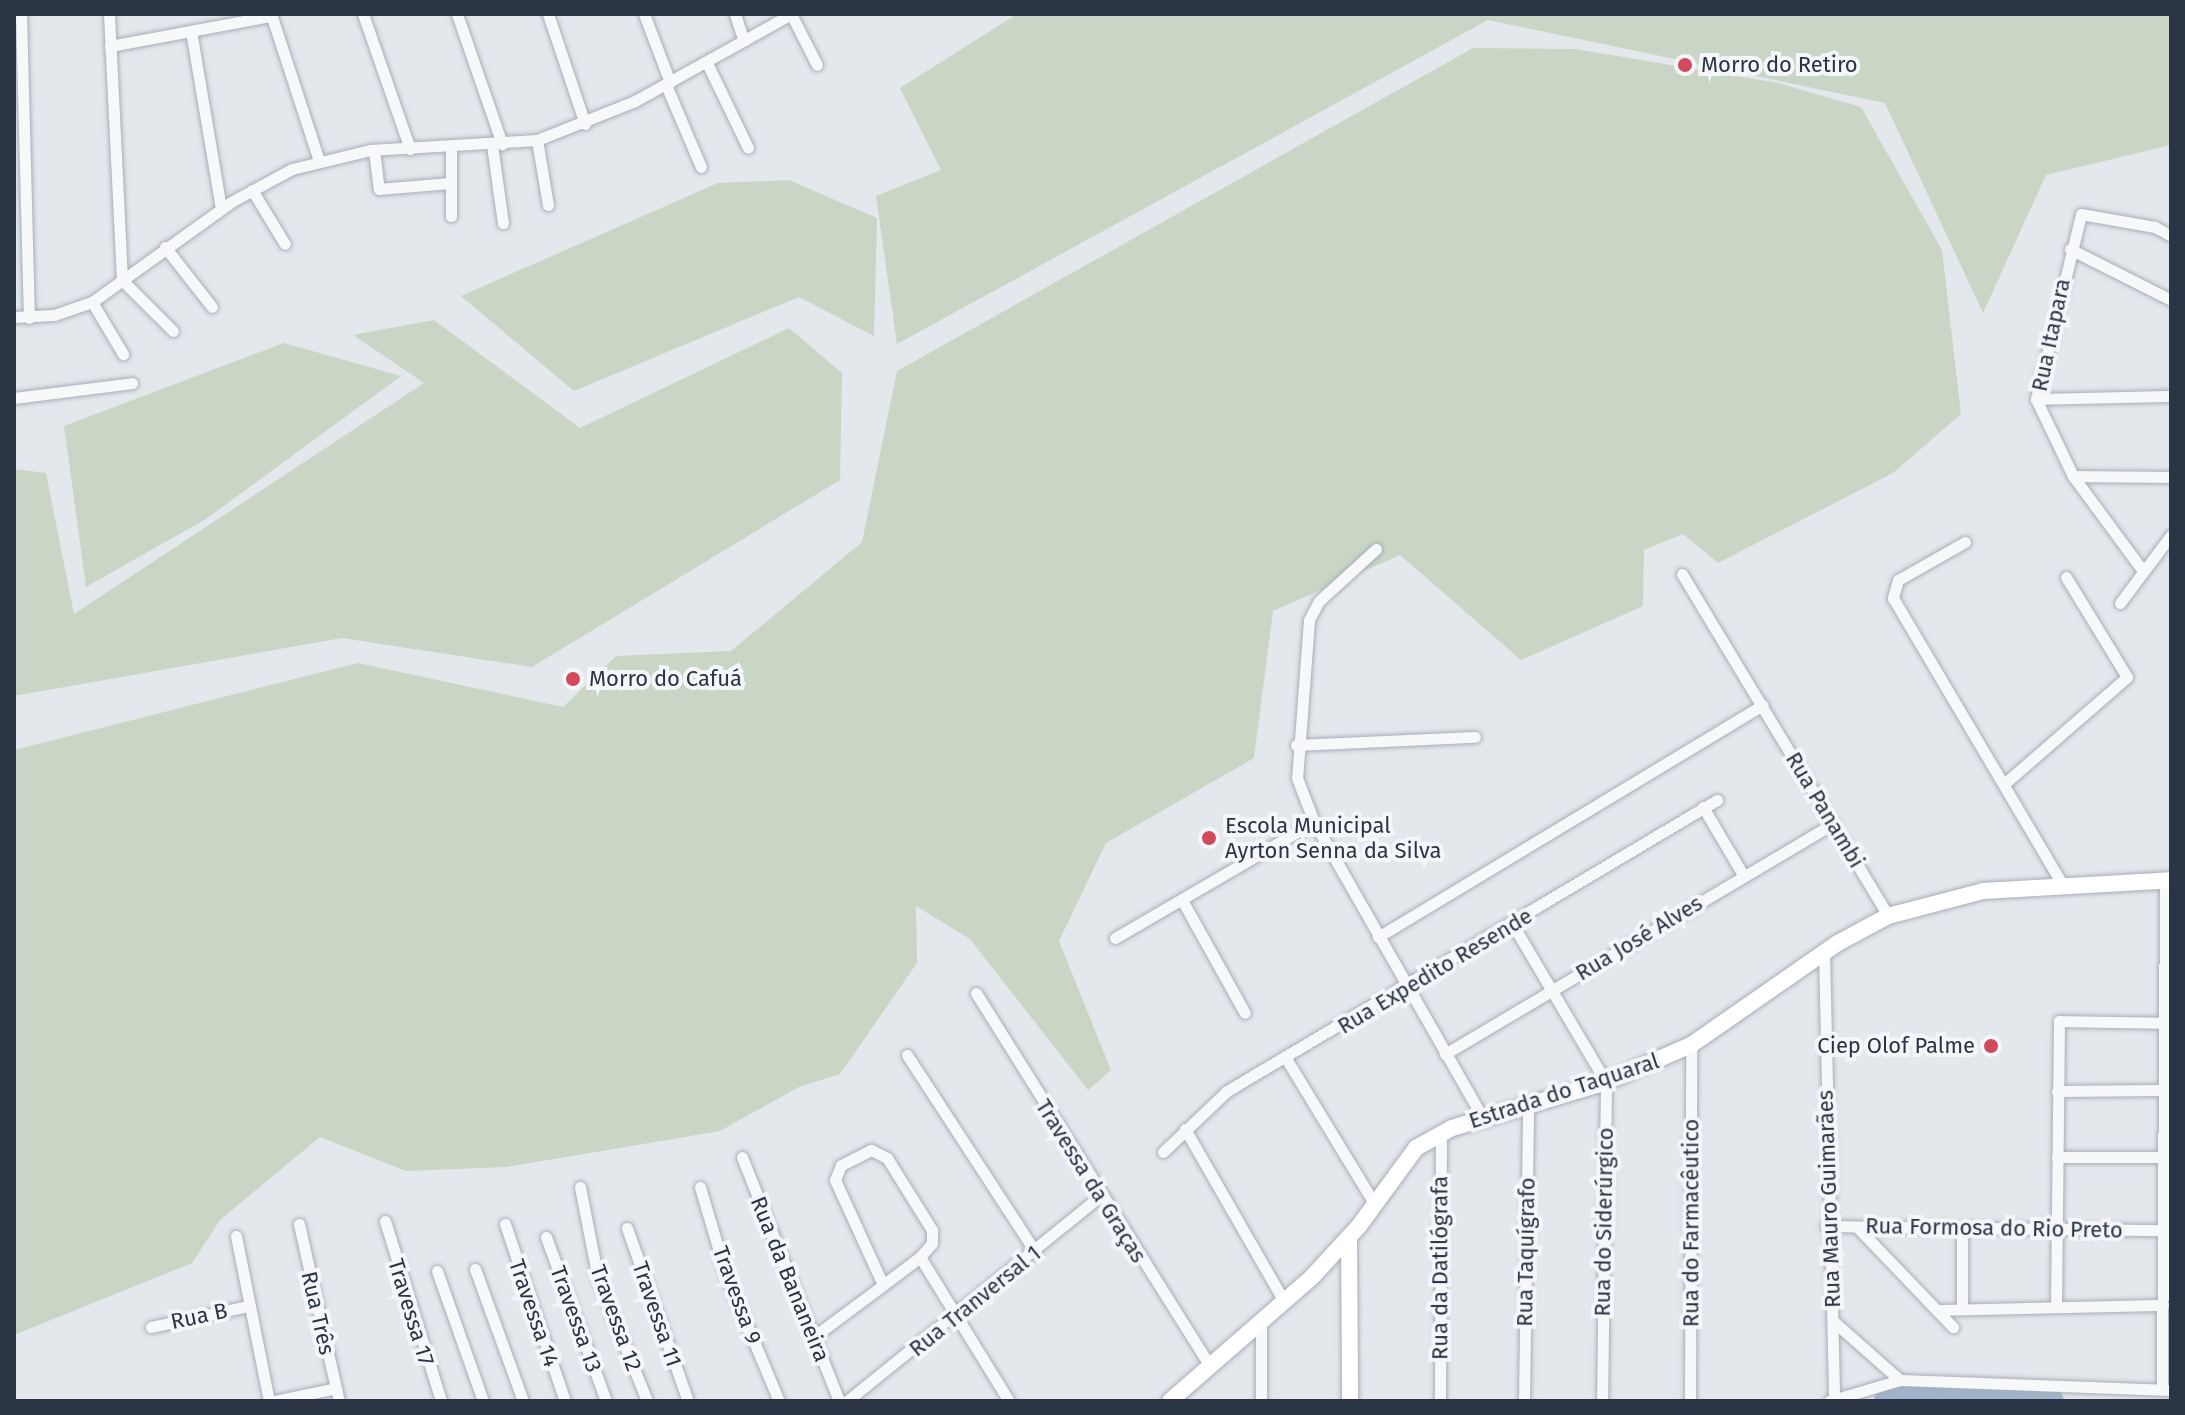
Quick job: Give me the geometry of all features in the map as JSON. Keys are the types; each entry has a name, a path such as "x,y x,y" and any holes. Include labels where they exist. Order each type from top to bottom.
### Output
{"street":[{"path":"21,14 29,318"},
{"path":"109,14 122,280 173,331"},
{"path":"363,14 410,149"},
{"path":"457,14 497,145 503,223"},
{"path":"548,14 585,124"},
{"path":"644,14 701,167"},
{"path":"735,14 744,41"},
{"path":"14,317 29,318 92,302 221,208 252,190 319,161 374,150 451,149 537,140 585,124 668,84 791,14 817,65"},
{"path":"110,46 271,15 319,161"},
{"path":"191,31 221,208"},
{"path":"707,63 748,148"},
{"path":"537,140 548,205"},
{"path":"451,149 451,216"},
{"path":"374,150 379,189 450,183"},
{"path":"252,190 285,244"},
{"name":"Rua Itapara","path":"2143,571 2073,476 2036,399 2070,249 2081,214 2155,227 2171,236"},
{"path":"165,247 212,307"},
{"path":"2070,249 2171,300"},
{"path":"92,302 123,354"},
{"path":"14,398 132,383"},
{"path":"2036,399 2171,396"},
{"path":"2073,476 2171,477"},
{"path":"2120,603 2171,535"},
{"path":"1965,542 1898,580 1893,598 2063,885"},
{"path":"1376,549 1319,601 1309,620 1296,745 1297,778 1314,822 1482,1116"},
{"name":"Rua Panambi","path":"1682,574 1888,916"},
{"path":"2004,784 2127,677 2066,577"},
{"path":"1378,937 1762,705"},
{"path":"1296,745 1475,737"},
{"name":"Rua Expedito Resende","path":"1163,1152 1227,1091 1287,1060 1407,989 1717,800"},
{"path":"1703,807 1743,875"},
{"path":"1115,938 1314,822"},
{"name":"Rua José Alves","path":"1445,1054 1833,824"},
{"path":"1831,1400 1900,1380 2167,1390 2160,1157 2167,1107 2161,1090 2168,1023 2168,880"},
{"name":"Estrada do Taquaral","path":"1170,1401 1184,1395 1210,1366 1349,1239 1394,1170 1441,1134 1482,1116 1606,1082 1691,1045 1824,952 1888,916 1983,891 2168,880"},
{"path":"1182,900 1245,1013"},
{"path":"1513,925 1606,1082"},
{"name":"Rua Mauro Guimarães","path":"1824,952 1826,1226 1833,1321 1831,1400"},
{"name":"Travessa da Graças","path":"976,993 1099,1197 1210,1366"},
{"path":"2056,1307 2057,1027 2065,1019 2168,1023"},
{"name":"Rua do Farmacêutico","path":"1690,1401 1691,1045"},
{"path":"907,1055 1036,1253"},
{"path":"1287,1060 1374,1203"},
{"name":"Rua do Siderúrgico","path":"1602,1401 1606,1082"},
{"path":"2057,1091 2161,1090"},
{"name":"Rua Taquígrafo","path":"1524,1401 1528,1103"},
{"path":"1185,1129 1284,1301"},
{"name":"Rua da Datilógrafa","path":"1440,1401 1441,1134"},
{"path":"812,1338 883,1285 920,1257 934,1237 928,1223 877,1150 841,1165 836,1189 883,1285"},
{"name":"Rua da Bananeira","path":"742,1157 839,1401"},
{"path":"2057,1157 2160,1157"},
{"name":"Travessa 12","path":"580,1187 598,1279 647,1401"},
{"name":"Travessa 9","path":"700,1187 726,1275 779,1401"},
{"name":"Rua Tranversal 1","path":"847,1401 1036,1253 1099,1197"},
{"name":"Travessa 17","path":"385,1221 441,1401"},
{"name":"Rua Três","path":"299,1224 339,1401"},
{"name":"Travessa 14","path":"505,1224 565,1401"},
{"name":"Rua Formosa do Rio Preto","path":"1826,1226 2161,1230"},
{"path":"1857,1227 1953,1327"},
{"name":"Travessa 11","path":"627,1228 688,1401"},
{"path":"1962,1230 1962,1308"},
{"path":"236,1236 248,1306 272,1401 336,1388"},
{"name":"Travessa 13","path":"546,1237 606,1401"},
{"path":"1349,1239 1350,1401"},
{"path":"920,1257 1009,1401"},
{"path":"475,1269 523,1401"},
{"path":"437,1271 483,1401"},
{"path":"1937,1310 2163,1305"},
{"name":"Rua B","path":"151,1327 248,1306"},
{"path":"1833,1321 1900,1380"},
{"path":"1261,1322 1261,1401"}],"green space":[{"path":"1017,14 2171,14 2171,145 2046,175 1983,313 1885,103 1488,20 897,344 876,196 941,170 900,88"},
{"path":"1473,48 1575,49 1778,83 1861,107 1942,250 1961,414 1893,473 1718,563 1683,534 1644,550 1643,606 1521,660 1400,555 1273,611 1254,758 1106,843 1059,941 1111,1070 1088,1090 970,939 916,906 917,963 840,1074 799,1087 720,1131 507,1167 406,1171 320,1137 220,1220 192,1263 14,1335 14,750 358,663 563,707 616,656 731,651 862,542 897,371"},
{"path":"789,180 877,218 874,336 799,297 574,391 461,296 718,183"},
{"path":"434,320 580,428 789,328 842,373 840,480 532,667 342,638 14,696 14,469 46,473 74,614 424,383 353,335"},
{"path":"284,343 401,376 206,519 86,587 64,426"}],"waterway":[{"path":"1887,1401 1940,1394 2051,1401"}],"place":[{"name":"Morro do Retiro","path":"1685,65"},
{"name":"Morro do Cafuá","path":"573,679"},
{"name":"Escola Municipal Ayrton Senna da Silva","path":"1209,838"},
{"name":"Ciep Olof Palme","path":"1991,1046"}]}
